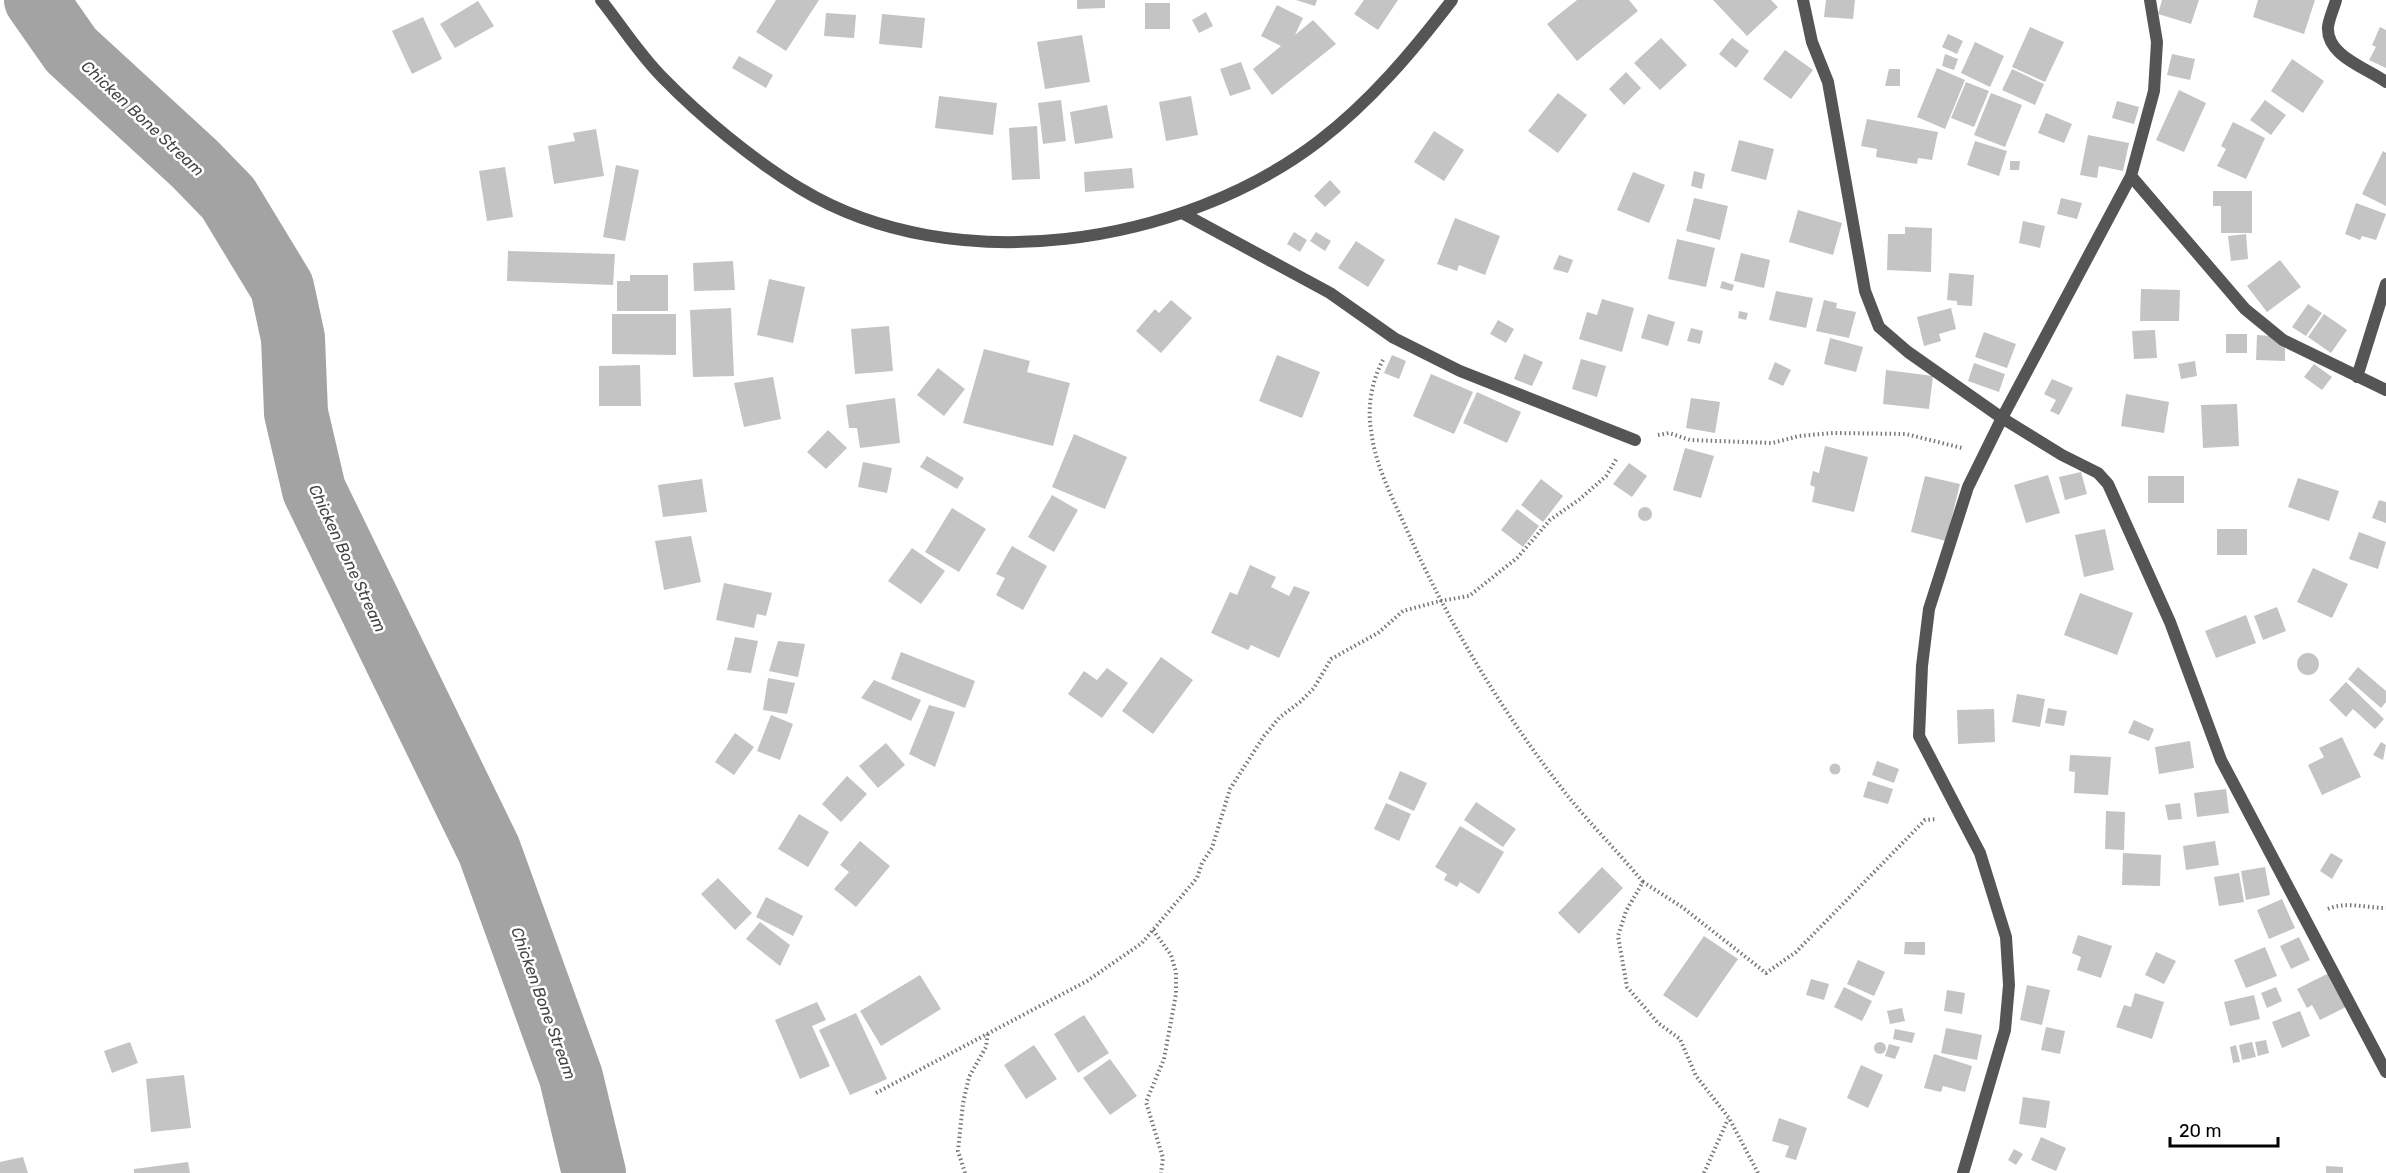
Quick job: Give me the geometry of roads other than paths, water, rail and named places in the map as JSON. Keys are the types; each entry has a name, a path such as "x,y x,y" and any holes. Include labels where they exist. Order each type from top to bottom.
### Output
{"street":[{"path":"602,0 660,75 697,110 802,189 876,223 936,237 1015,242 1100,234 1184,214 1260,180 1319,141 1371,94 1415,48 1452,0"},
{"path":"1803,0 1812,42 1828,82 1866,291 1879,327 1908,351 2002,418 2062,455 2098,473 2108,484 2170,622 2222,760 2386,1072"},
{"path":"1963,1173 2005,1030 2009,985 2006,938 1980,853 1919,736 1921,678 1929,609 1968,487 1986,448 2131,176 2154,91 2157,42 2150,0"},
{"path":"2336,0 2328,28 2331,43 2344,57 2386,82"},
{"path":"2131,176 2245,309 2283,339 2386,390"},
{"path":"1184,214 1330,293 1394,338 1460,371 1635,440"},
{"path":"2357,377 2386,284"}],"waterway":[{"name":"Chicken Bone Stream","path":"36,0 71,50 195,164 228,198 282,287 293,338 296,413 314,490 489,850 571,1077 594,1173"}]}
